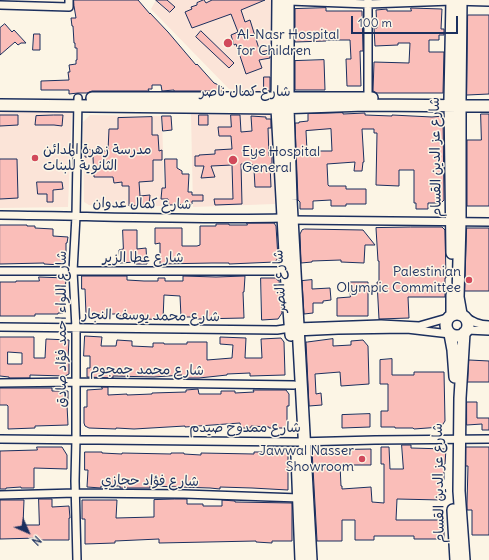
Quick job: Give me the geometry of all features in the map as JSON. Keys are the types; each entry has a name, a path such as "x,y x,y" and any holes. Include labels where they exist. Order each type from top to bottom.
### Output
{"main road":[{"name":"شارع النصر","path":"285,0 283,103 287,219 300,442 299,498 301,560"},
{"name":"شارع عز الدين القسام","path":"456,316 455,102 457,1"},
{"name":"شارع كمال ناصر","path":"283,103 368,98 455,102 489,106"},
{"name":"شارع كمال ناصر","path":"0,99 78,102 283,103 366,106 489,99"},
{"name":"شارع كمال ناصر","path":"0,105 78,102"},
{"name":"شارع النصر","path":"287,219 286,271 294,330 294,385 310,560"},
{"name":"شارع عز الدين القسام","path":"456,316 468,323 465,332 452,493 456,560"},
{"name":"شارع عز الدين القسام","path":"456,316 446,321 446,329 450,334 455,370 456,438 464,560"},
{"path":"450,334 457,336 465,332"}],"street":[{"path":"0,5 69,6 69,0"},
{"path":"285,0 489,2"},
{"path":"368,2 368,98"},
{"name":"شارع اللواء احمد فؤاد صادق","path":"77,560 76,328 73,271 76,216 78,102"},
{"name":"شارع كمال عدوان","path":"0,215 489,222"},
{"name":"شارع عطا الزير","path":"0,271 286,271"},
{"path":"456,316 481,325 489,325"},
{"name":"شارع محمد يوسف النجار","path":"294,330 381,324 419,326 456,316"},
{"name":"شارع محمد يوسف النجار","path":"0,327 277,330 408,329 450,334"},
{"path":"465,332 489,331"},
{"name":"شارع محمد جمجوم","path":"0,383 76,382 294,385"},
{"name":"شارع ممدوح صيدم","path":"0,439 300,442 489,438"},
{"name":"شارع فؤاد حجازي","path":"0,495 76,493 184,494 299,498"}],"shaded area":[{"name":"Al-Nasr Hospital for Children","path":"156,0 271,0 272,92 229,89 151,9"},
{"name":"مدرسة زهرة المدائن الثانوية للبنات","path":"0,108 72,108 68,207 0,208"},
{"name":"Eye Hospital General","path":"191,114 273,115 275,204 193,207"},
{"path":"90,115 162,116 164,188 161,188 162,206 95,206 84,202 83,122"}],"building":[{"path":"74,0 138,0 196,65 197,64 214,83 221,86 224,91 162,91 161,85 152,85 152,89 148,89 149,91 92,91 87,93 69,94 69,90 41,90 41,81 69,80 69,65 76,64 77,48 75,48 74,43 71,18 76,18"},
{"path":"156,0 167,0 175,7 170,12"},
{"path":"204,0 206,3 212,0 265,0 241,10 245,22 250,20 260,52 269,50 270,58 259,60 262,68 246,74 236,44 234,45 231,35 238,32 231,14 192,28 185,12 192,9 191,7 197,5 197,3"},
{"path":"326,8 326,11 362,11 363,51 360,51 361,86 347,86 346,59 351,59 350,40 295,42 295,9"},
{"path":"411,8 442,9 441,29 444,29 444,35 439,35 439,40 429,40 429,52 444,52 443,93 377,93 373,91 374,62 409,63 410,43 375,46 374,28 377,28 376,10 387,9 387,11 411,11"},
{"path":"468,15 489,15 489,94 467,95"},
{"path":"5,24 12,32 14,30 26,43 21,43 18,45 15,42 0,55 0,28"},
{"path":"201,31 234,63 229,68 196,37"},
{"path":"34,34 40,34 40,50 33,50"},
{"path":"324,60 325,90 295,90 295,61"},
{"path":"264,77 270,77 270,91 264,91"},
{"path":"365,113 365,115 443,116 444,200 441,203 428,203 428,209 416,209 416,203 414,203 414,170 399,170 399,186 376,185 377,133 374,133 374,129 362,129 364,162 362,171 354,171 355,162 327,164 328,185 346,186 346,189 366,189 366,204 331,206 331,200 313,201 313,209 300,209 300,202 298,200 295,123 308,121 308,114","holes":["331,129 332,151 307,151 306,131"]},
{"path":"481,114 489,114 489,206 467,206 467,140 481,140"},
{"path":"0,115 18,115 18,125 0,126"},
{"path":"63,115 62,126 35,125 36,116"},
{"path":"199,115 208,115 208,125 199,125"},
{"path":"231,115 240,115 241,132 252,131 251,116 266,117 266,119 271,119 271,128 268,128 269,156 272,156 272,164 270,164 271,187 255,187 254,169 252,169 252,164 241,164 242,204 215,205 214,199 233,199 232,165 211,166 215,177 201,178 204,166 195,166 195,156 215,154 215,150 232,149 231,136 219,136 218,127 231,127"},
{"path":"162,116 171,116 172,130 163,131"},
{"path":"152,117 152,135 158,135 159,151 162,150 162,160 153,160 153,181 139,182 140,196 150,195 149,205 129,206 129,186 122,186 122,182 114,183 113,177 94,177 93,157 85,157 85,149 93,151 108,151 109,129 118,129 118,118"},
{"path":"0,159 17,159 18,198 0,199"},
{"path":"165,159 177,159 177,168 182,171 182,174 189,174 188,192 192,192 192,195 203,195 203,201 192,201 192,204 169,205 168,199 161,199 162,188 165,188"},
{"path":"37,182 62,182 63,189 53,190 53,202 47,202 47,194 38,194"},
{"path":"247,223 274,223 276,226 278,258 275,262 160,264 160,243 155,244 155,228 182,228 182,246 197,246 200,245 200,226 216,226 216,224 247,225"},
{"path":"0,225 27,225 35,226 35,228 53,229 53,236 68,237 66,243 65,264 0,264"},
{"path":"442,227 445,230 445,297 408,297 409,318 379,319 377,282 379,282 379,261 376,228"},
{"path":"467,228 489,228 489,291 465,291"},
{"path":"123,230 137,230 137,249 146,248 147,264 135,264 135,262 120,263 119,250 123,249"},
{"path":"302,230 363,230 375,245 365,245 364,263 341,262 341,260 301,263 300,234"},
{"path":"82,276 127,276 127,280 158,281 158,278 165,278 165,281 183,281 183,276 245,276 243,292 244,318 197,319 197,317 181,317 180,296 164,295 163,320 132,318 132,316 117,316 117,314 86,314 85,289 82,289"},
{"path":"39,277 66,278 63,313 35,314 35,316 0,316 0,282 39,281"},
{"path":"261,278 277,278 277,280 279,280 282,313 278,319 262,320"},
{"path":"312,280 312,289 330,288 331,300 323,301 323,303 313,303 313,313 304,314 302,281"},
{"path":"350,282 368,282 368,316 337,316 337,298 350,297"},
{"path":"85,336 102,337 101,346 116,346 117,340 132,341 132,346 153,347 153,343 187,344 187,342 207,342 207,360 232,358 233,345 220,344 220,337 246,338 245,358 262,358 261,339 281,338 284,342 285,375 250,376 250,373 227,374 199,378 182,378 182,375 154,377 113,376 113,378 87,377 87,368 90,368 90,356 84,356"},
{"path":"0,337 34,337 34,358 45,358 46,339 69,340 69,374 65,376 30,375 30,378 9,378 0,376","holes":["8,352 22,353 22,364 8,364"]},
{"path":"333,339 333,346 351,345 351,341 363,340 368,346 369,384 341,386 340,372 315,374 316,394 321,393 322,405 309,406 306,342"},
{"path":"392,359 392,375 414,375 414,372 444,372 445,421 441,427 414,429 381,427 381,411 388,411 388,384 380,384 380,360"},
{"path":"469,360 489,361 489,382 468,382"},
{"path":"102,387 108,387 108,395 186,392 186,390 198,389 199,394 221,394 221,391 235,391 235,393 254,392 253,390 286,390 289,394 289,406 287,406 287,428 251,426 251,428 241,428 240,423 134,429 89,428 85,426 84,423 84,407 87,407 87,390 102,389"},
{"path":"0,388 52,388 52,391 68,391 68,425 8,429 8,406 0,405"},
{"path":"467,402 477,402 477,418 489,418 489,430 482,430 482,424 467,425"},
{"path":"370,414 370,427 342,428 342,415"},
{"path":"402,445 411,445 411,448 446,449 441,500 397,499 396,520 444,520 444,539 414,539 414,536 374,536 374,540 355,540 355,520 342,520 342,541 317,541 312,450 371,449 371,465 340,465 341,486 342,489 371,487 372,502 384,503 384,464 381,464 381,447 389,447 390,469 403,469"},
{"path":"37,447 62,447 67,455 67,469 34,468 34,488 21,487 0,489 0,451 37,450"},
{"path":"466,447 489,447 489,535 472,535 472,510 467,510 468,466 466,466"},
{"path":"85,452 122,454 184,453 201,455 201,453 254,454 254,452 288,452 288,490 220,487 220,489 150,486 150,488 120,488 120,486 101,486 101,488 87,487 88,470 85,470"},
{"path":"39,499 52,499 52,507 69,506 69,540 39,540 39,538 0,539 0,500 24,500 23,525 39,525"},
{"path":"187,499 187,504 203,504 203,506 222,506 222,500 235,502 292,503 292,541 272,541 272,543 256,541 159,543 159,539 85,544 85,519 82,519 82,500 117,500 116,518 154,517 154,500"}],"place":[{"name":"Al-Nasr Hospital for Children","path":"228,43"},
{"name":"مدرسة زهرة المدائن الثانوية للبنات","path":"35,158"},
{"name":"Eye Hospital General","path":"233,160"},
{"name":"Palestinian Olympic Committee","path":"469,280"},
{"name":"Jawwal Nasser Showroom","path":"362,459"}]}
